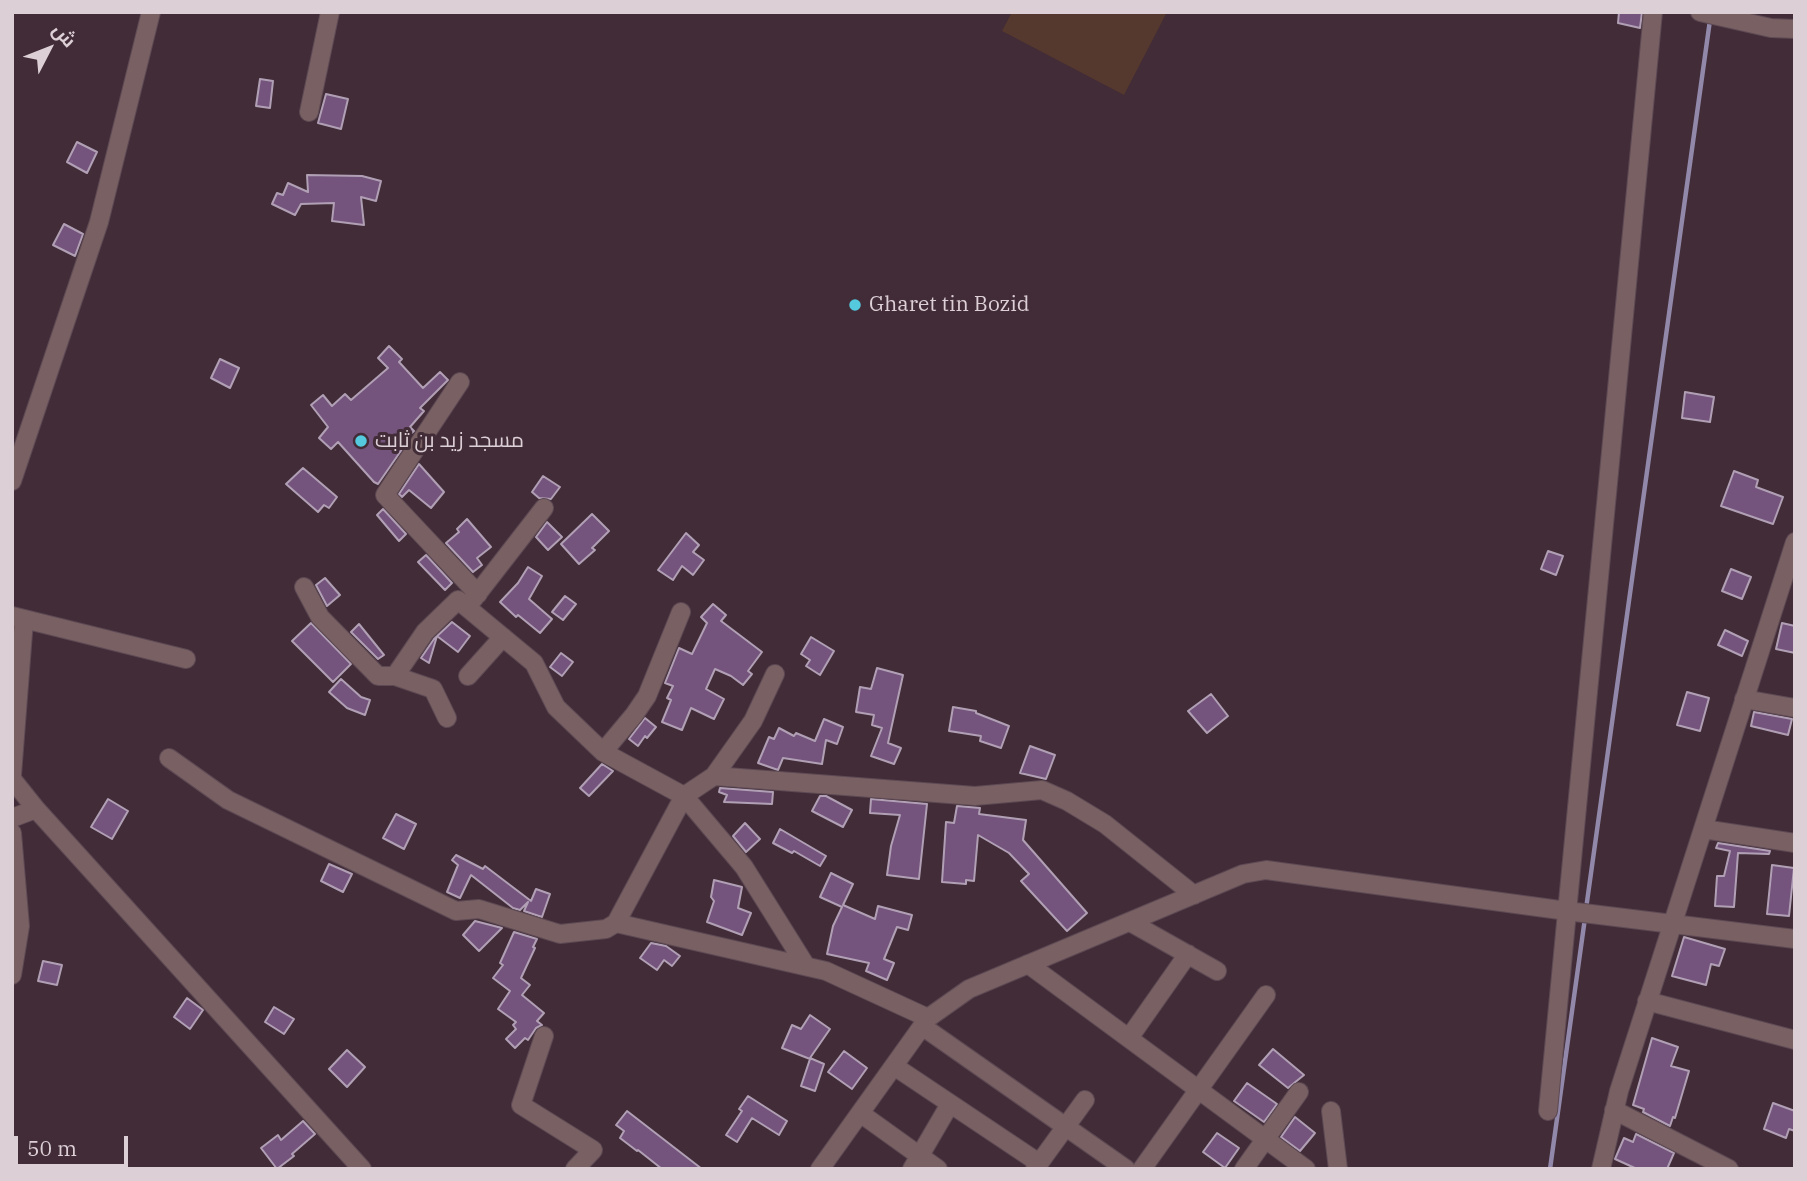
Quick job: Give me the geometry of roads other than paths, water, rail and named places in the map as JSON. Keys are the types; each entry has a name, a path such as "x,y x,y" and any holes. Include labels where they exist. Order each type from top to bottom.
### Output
{"street":[{"path":"12,481 99,222 151,12"},
{"path":"309,112 330,12"},
{"path":"1548,1111 1653,12"},
{"path":"1700,12 1771,28 1795,29"},
{"path":"460,382 385,495 503,637 534,663 556,707 603,752 684,796 744,867 806,966"},
{"path":"472,601 544,508"},
{"path":"1601,1169 1614,1110 1647,1001 1795,542"},
{"path":"304,587 320,617 345,645 379,676 395,676 433,689 447,718"},
{"path":"395,676 425,632 458,600 472,601"},
{"path":"603,752 646,696 681,611"},
{"path":"186,659 18,618 12,777 36,809 362,1169"},
{"path":"468,676 503,637"},
{"path":"169,758 228,800 456,911 479,909 560,934 606,929 616,923 684,796 714,776 753,721 775,674"},
{"path":"1744,699 1795,708"},
{"path":"714,776 975,796 1042,790 1067,801 1104,824 1194,895"},
{"path":"12,818 36,809"},
{"path":"1703,829 1795,843"},
{"path":"12,833 20,926 12,975"},
{"path":"820,1169 925,1022 969,989 1244,874 1266,870 1795,939"},
{"path":"1130,922 1217,971"},
{"path":"616,923 826,971 925,1022 1126,1169"},
{"path":"1129,1038 1188,954"},
{"path":"1028,964 1306,1169"},
{"path":"1142,1169 1266,995"},
{"path":"1647,1001 1795,1040"},
{"path":"544,1036 520,1105 593,1150 575,1169"},
{"path":"894,1066 1037,1166 1085,1100"},
{"path":"1244,1169 1299,1091"},
{"path":"916,1162 950,1104"},
{"path":"1614,1110 1729,1169"},
{"path":"1331,1111 1338,1169"},
{"path":"860,1113 916,1162 938,1169"}],"waterway":[{"path":"1586,909 1710,20"},
{"path":"1550,1169 1585,918"}],"place":[{"name":"Gharet tin Bozid","path":"855,305"},
{"name":"مسجد زيد بن ثابت","path":"361,441"}]}
